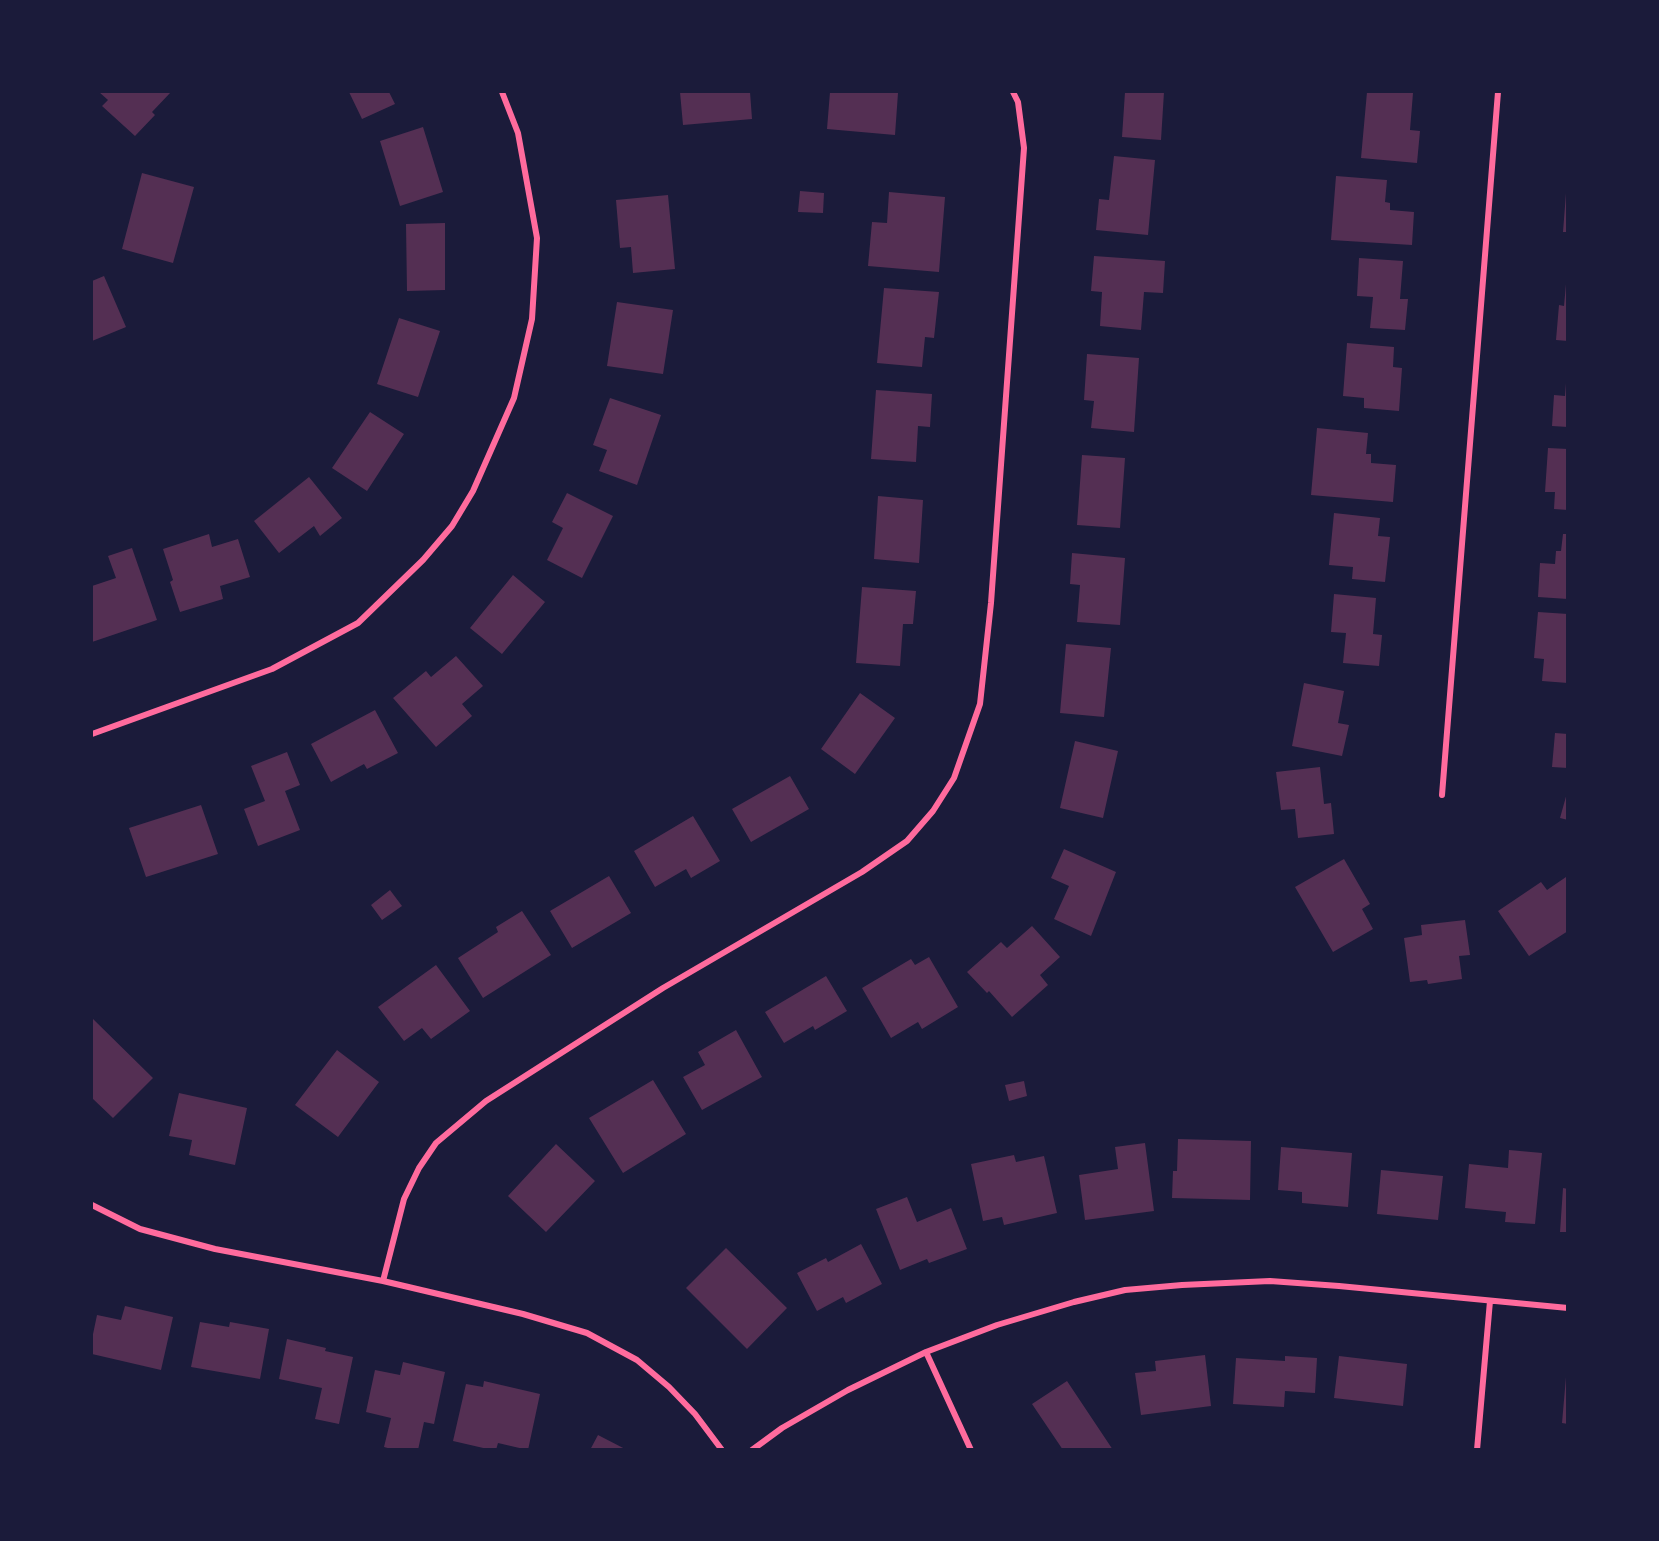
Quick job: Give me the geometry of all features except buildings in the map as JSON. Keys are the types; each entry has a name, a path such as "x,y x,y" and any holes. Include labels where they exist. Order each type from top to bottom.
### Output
{"street":[{"path":"92,734 272,669 358,623 423,560 452,526 473,491 514,398 532,319 537,238 518,133 502,92"},
{"path":"383,1281 404,1199 419,1168 436,1143 495,1095 663,988 862,872 907,841 933,811 954,778 980,704 991,603 1024,148 1018,102 1013,92"},
{"path":"1442,795 1498,92"},
{"path":"92,1205 140,1229 214,1249 383,1281 523,1314 587,1333 637,1360 661,1380 695,1414 722,1449"},
{"path":"752,1449 782,1428 848,1390 926,1352 997,1325 1074,1302 1125,1290 1270,1281 1568,1308"},
{"path":"1477,1449 1490,1301"},
{"path":"926,1352 970,1449"}]}
